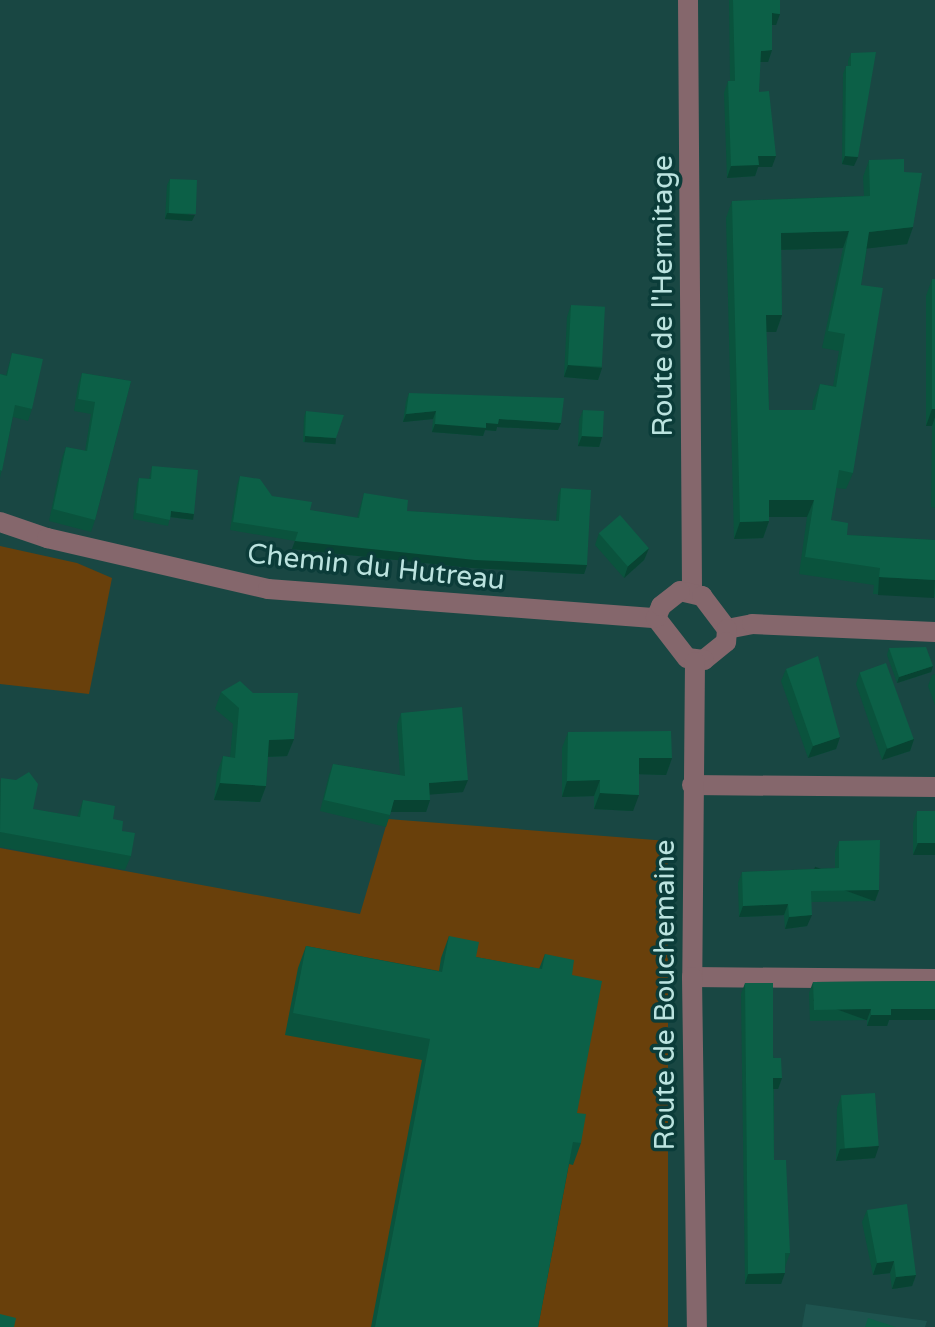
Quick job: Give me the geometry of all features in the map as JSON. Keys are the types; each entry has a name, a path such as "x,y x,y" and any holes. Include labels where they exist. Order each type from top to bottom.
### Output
{"street":[{"name":"Route de l'Hermitage","path":"688,0 692,591"},
{"name":"Chemin du Hutreau","path":"0,522 47,538 268,589 656,618"},
{"path":"692,591 727,629 717,654 695,662 662,631 656,618 668,598 692,591"},
{"path":"727,629 752,624 935,632"},
{"name":"Route de Bouchemaine","path":"695,662 692,977 697,1327"},
{"path":"692,785 935,787"},
{"path":"692,977 935,979"}],"shaded area":[{"path":"0,546 77,563 112,578 89,694 0,684"},
{"path":"388,819 668,841 668,1327 0,1327 0,848 360,914"},
{"path":"806,1304 927,1321 925,1327 802,1327"}],"building":[{"path":"733,0 780,0 780,14 772,13 772,50 761,51 759,92 769,91 776,156 758,156 759,165 731,166 728,81 735,81"},
{"path":"876,52 858,157 845,156 846,66 851,66 851,53"},
{"path":"904,159 904,172 922,173 913,227 869,232 861,285 883,288 853,473 839,470 831,520 848,523 847,535 935,540 935,580 879,577 880,568 805,557 814,500 769,500 769,521 740,522 732,201 870,196 869,160","holes":["849,231 828,331 845,334 836,387 820,384 815,410 769,410 766,315 782,315 781,233"]},
{"path":"170,179 197,180 196,214 169,213"},
{"path":"932,279 935,279 935,409 932,409"},
{"path":"571,305 605,307 602,367 568,365"},
{"path":"12,353 43,359 32,409 15,405 2,471 0,374 7,376"},
{"path":"82,373 131,381 95,520 53,509 66,447 87,451 95,402 78,399"},
{"path":"409,393 564,398 561,423 499,419 498,424 486,423 486,428 435,424 436,411 406,414"},
{"path":"583,410 604,411 603,437 582,436"},
{"path":"306,411 344,415 336,438 305,436"},
{"path":"152,466 198,470 194,514 171,511 170,520 136,513 139,478 151,479"},
{"path":"240,476 260,479 272,496 312,502 310,510 359,518 364,493 408,500 407,511 559,521 561,488 591,490 587,565 475,560 295,541 298,532 233,522"},
{"path":"620,515 649,548 628,567 599,533"},
{"path":"926,647 933,666 899,677 889,648"},
{"path":"818,656 840,737 813,746 786,669"},
{"path":"886,663 914,739 887,749 860,673"},
{"path":"240,681 253,693 298,693 294,739 269,740 266,786 220,783 223,756 235,758 239,708 221,692"},
{"path":"462,707 468,780 429,783 430,800 394,800 390,815 324,800 333,764 405,776 401,713"},
{"path":"671,731 672,758 639,758 639,795 600,793 600,780 567,781 568,732"},
{"path":"29,772 38,784 33,809 80,817 83,800 115,806 113,819 123,821 122,831 135,833 131,856 0,832 1,778 16,780"},
{"path":"917,811 935,811 935,843 917,843"},
{"path":"880,840 879,890 811,891 812,915 789,917 788,904 743,906 742,872 839,868 839,841"},
{"path":"449,936 479,942 476,957 542,969 545,954 574,960 572,975 602,981 577,1113 586,1114 581,1143 573,1142 538,1327 375,1327 430,1039 293,1013 306,946 442,972"},
{"path":"935,981 935,1009 891,1009 891,1015 871,1015 871,1009 814,1010 813,982"},
{"path":"745,983 773,983 773,1058 781,1058 782,1078 773,1078 774,1160 786,1160 790,1253 785,1253 785,1273 748,1274"},
{"path":"875,1093 879,1146 845,1148 841,1095"},
{"path":"907,1204 916,1275 896,1277 894,1261 877,1263 867,1210"},
{"path":"0,1314 16,1318 14,1327 0,1327"},
{"path":"868,1318 896,1327 865,1327"}]}
